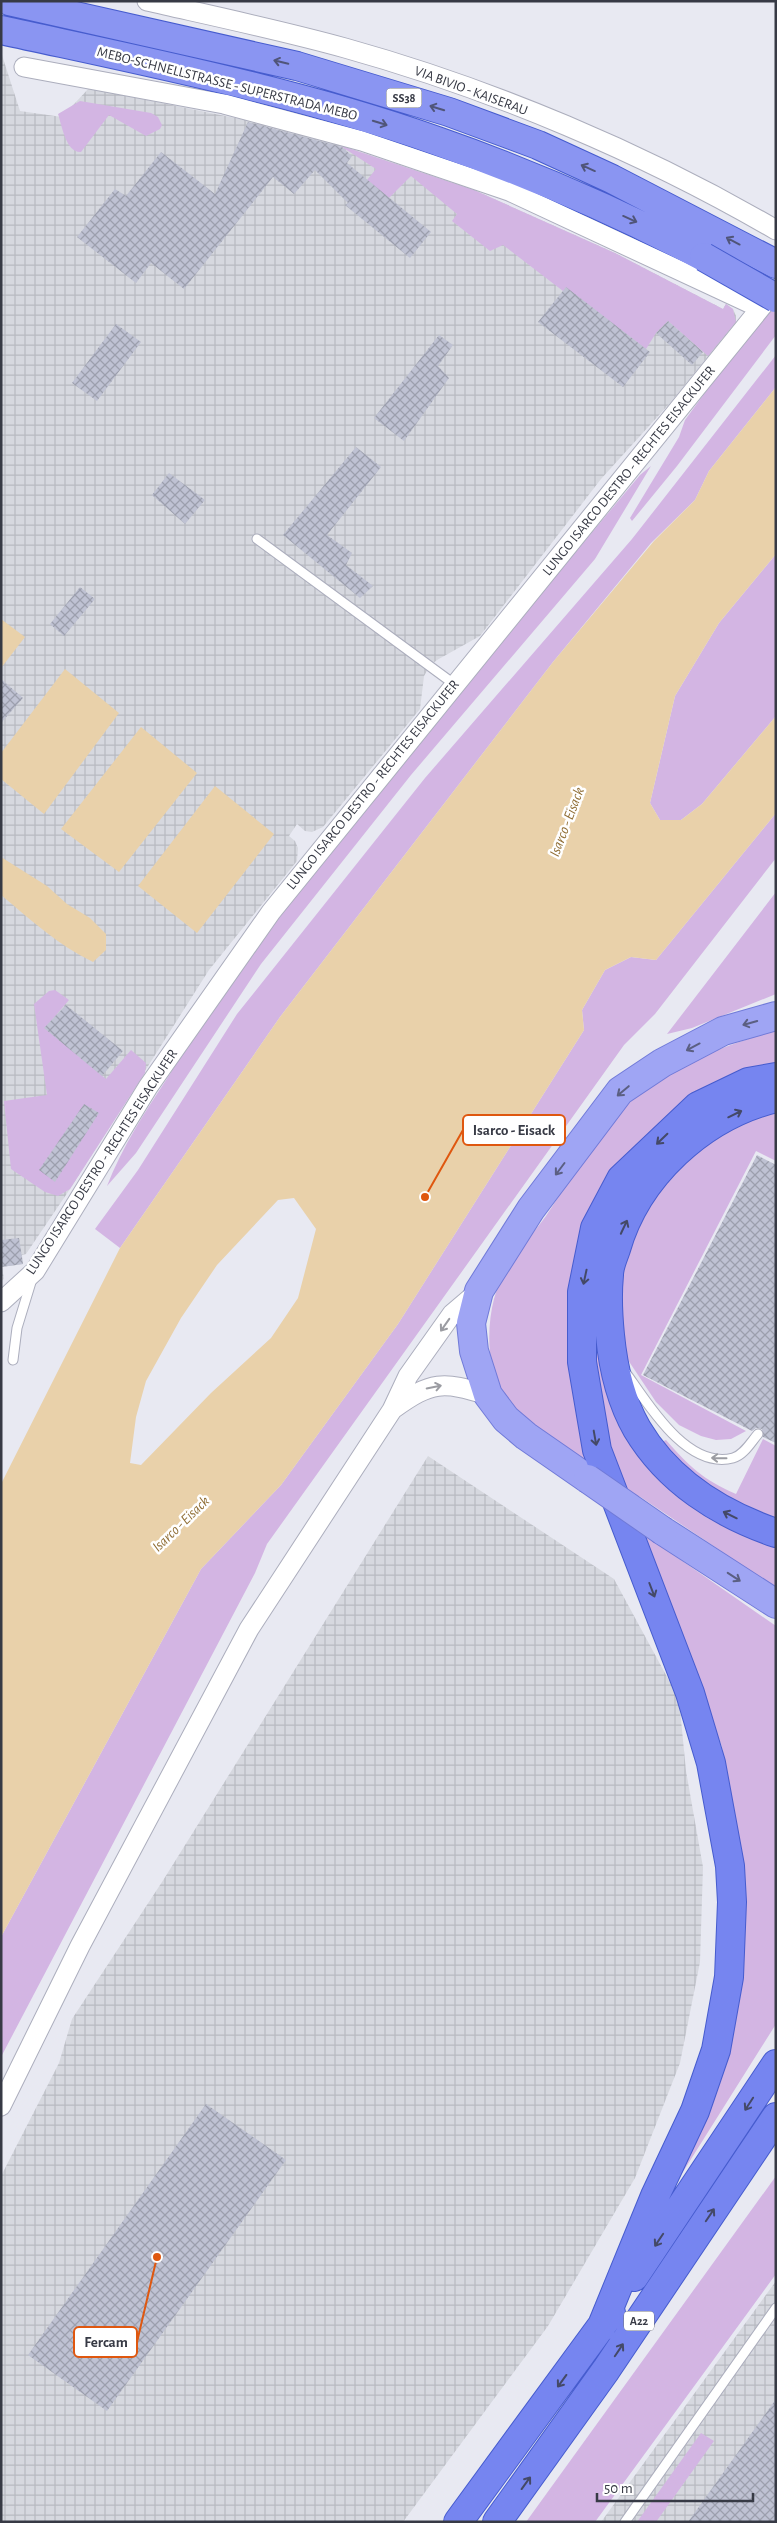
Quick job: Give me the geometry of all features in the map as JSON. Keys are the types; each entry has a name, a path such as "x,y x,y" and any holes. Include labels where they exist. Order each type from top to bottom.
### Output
{"highway":[{"name":"SS38","path":"9,1 297,66 449,112 538,145 612,179 776,264"},
{"name":"MEBO-SCHNELLSTRASSE - SUPERSTRADA MEBO","path":"1,30 185,70 309,101 435,140 558,187 637,222 768,303"},
{"path":"601,2328 655,2196 695,2111 716,2050 729,1977 732,1902 730,1866 711,1762 690,1693 597,1450 582,1362 582,1292 595,1228 621,1179 698,1106 748,1082 776,1077"},
{"path":"776,1098 735,1112 677,1151 652,1178 619,1237 609,1273 608,1315 611,1352 619,1387 637,1428 662,1462 689,1487 720,1510 746,1523 776,1533"},
{"name":"A22","path":"458,2522 601,2328 776,2064"},
{"name":"A22","path":"497,2522 606,2370 776,2116"}],"main road":[{"path":"776,1016 723,1031 662,1063 620,1091 531,1209 479,1291 471,1323 474,1351 488,1395 506,1419 526,1436 663,1531 776,1604"}],"street":[{"name":"VIA BIVIO - KAISERAU","path":"147,1 346,48 451,82 573,128 725,200 776,230"},
{"path":"24,67 224,104 362,140 509,191 768,303"},
{"name":"LUNGO ISARCO DESTRO - RECHTES EISACKUFER","path":"1,1302 35,1272 148,1086 271,912 454,684 768,303 776,289"},
{"path":"1,2106 80,1946 249,1629 392,1410 408,1376 452,1314 479,1291"},
{"path":"392,1410 418,1391 440,1385 463,1387 488,1395"}],"lane":[{"path":"258,538 454,684"},
{"path":"13,1360 16,1328 35,1272"},
{"path":"611,1352 668,1429 688,1448 713,1459 734,1458 746,1449 758,1434"},
{"path":"625,2522 776,2308"}],"shaded area":[{"path":"1,52 20,111 62,117 89,88 265,124 339,145 474,190 615,253 723,309 726,304 733,309 736,322 670,403 601,479 480,636 437,660 430,666 424,676 420,709 323,827 312,832 305,831 297,824 289,836 295,841 298,848 297,861 209,970 70,1189 26,1254 22,1255 23,1264 2,1267 4,1279 1,1281"},
{"path":"80,101 151,113 158,117 162,125 160,129 146,136 109,115 81,152 76,151 68,144 65,138 58,114"},
{"path":"339,145 474,190 615,253 723,309 726,304 733,309 736,322 708,356 668,321 656,333 646,349 566,288 563,291 503,245 490,251 452,221 457,214 411,176 389,198 367,180 376,169"},
{"path":"771,310 776,313 776,335 677,466 632,521 630,518 679,437 685,420 715,379"},
{"path":"776,355 776,387 709,471 695,500 651,543 553,662 280,1017 120,1248 95,1229 138,1170 237,1014 425,778 632,539"},
{"path":"651,466 595,559 411,775 261,964 136,1153 107,1186 134,1130 182,1054 276,922 464,686 640,475"},
{"path":"776,554 776,716 702,804 681,820 660,820 650,803 675,696 719,623"},
{"path":"776,813 776,858 655,1014 624,1045 267,1544 255,1573 1,2057 1,1937 201,1569 281,1485 398,1324 584,1030 582,1010 605,970 631,957 656,960"},
{"path":"776,892 776,994 692,1028 667,1034"},
{"path":"55,990 69,1000 45,1028 106,1079 131,1050 146,1063 145,1073 70,1189 58,1196 45,1192 11,1169 4,1101 47,1095 34,1004 49,991"},
{"path":"776,1030 776,1066 583,1241 599,1472 529,1426 507,1402 499,1388 492,1367 489,1344 490,1321 498,1287 509,1266 546,1216 598,1136 622,1107 652,1083 685,1064 739,1042"},
{"path":"776,1106 776,1161 756,1151 641,1375 746,1431 731,1439 716,1440 701,1436 679,1425 656,1402 620,1348 616,1281 648,1193 700,1141"},
{"path":"591,1303 629,1433 776,1539 776,1588 639,1496 658,1544 776,1626 776,2024 681,2175 709,2100 743,1902 722,1747 643,1534 618,1481 601,1415 594,1370"},
{"path":"763,1439 776,1446 776,1520 726,1502 659,1443 666,1440 697,1472 736,1494"},
{"path":"428,1456 614,1579 679,1699 686,1771 703,1867 700,1962 680,2063 635,2178 548,2326 403,2522 1,2522 1,2176 59,2063 72,2019 162,1882"},
{"path":"776,2176 776,2274 595,2522 526,2522"},
{"path":"776,2281 776,2522 601,2522"},
{"path":"701,2433 714,2441 656,2522 637,2522"}],"water":[{"path":"776,387 776,554 719,623 675,696 650,803 660,820 681,820 702,804 776,716 776,813 656,960 631,957 605,970 582,1010 584,1030 398,1324 281,1485 201,1569 1,1937 1,1484 120,1248 280,1017 553,662 654,541 695,500 709,471","holes":["294,1198 316,1229 298,1298 271,1338 211,1393 141,1465 130,1463 136,1417 146,1381 181,1318 217,1265 278,1200"]},
{"path":"1,619 25,637 1,668"},
{"path":"65,669 119,713 44,814 1,779 1,753"},
{"path":"141,727 197,773 119,872 61,829"},
{"path":"215,786 274,834 197,933 138,886"},
{"path":"1,857 47,886 67,904 90,918 106,934 106,950 93,962 56,940 1,895"}],"building":[{"path":"248,122 342,147 352,156 347,163 431,232 410,258 345,205 348,203 315,170 294,194 273,177 184,289 151,263 136,283 77,237 115,189 126,196 161,152 215,194"},
{"path":"566,287 650,352 623,387 538,322"},
{"path":"668,321 703,352 692,365 656,333"},
{"path":"116,324 141,342 97,401 72,383"},
{"path":"439,335 453,345 438,366 449,378 404,441 374,418"},
{"path":"356,447 381,467 327,535 352,553 346,565 373,586 360,598 283,535"},
{"path":"169,473 205,500 185,524 152,495"},
{"path":"80,587 95,599 64,636 50,624"},
{"path":"1,679 23,698 1,723"},
{"path":"66,1005 123,1051 102,1076 44,1028"},
{"path":"84,1104 99,1113 55,1182 39,1170"},
{"path":"757,1155 776,1165 776,1443 763,1437 762,1429 756,1428 752,1431 643,1375"},
{"path":"19,1238 23,1264 1,1267 1,1240"},
{"path":"206,2104 286,2160 107,2411 28,2355"},
{"path":"776,2399 776,2522 688,2522"}],"place":[{"name":"Isarco - Eisack","path":"425,1197"},
{"name":"Fercam","path":"157,2257"}]}
